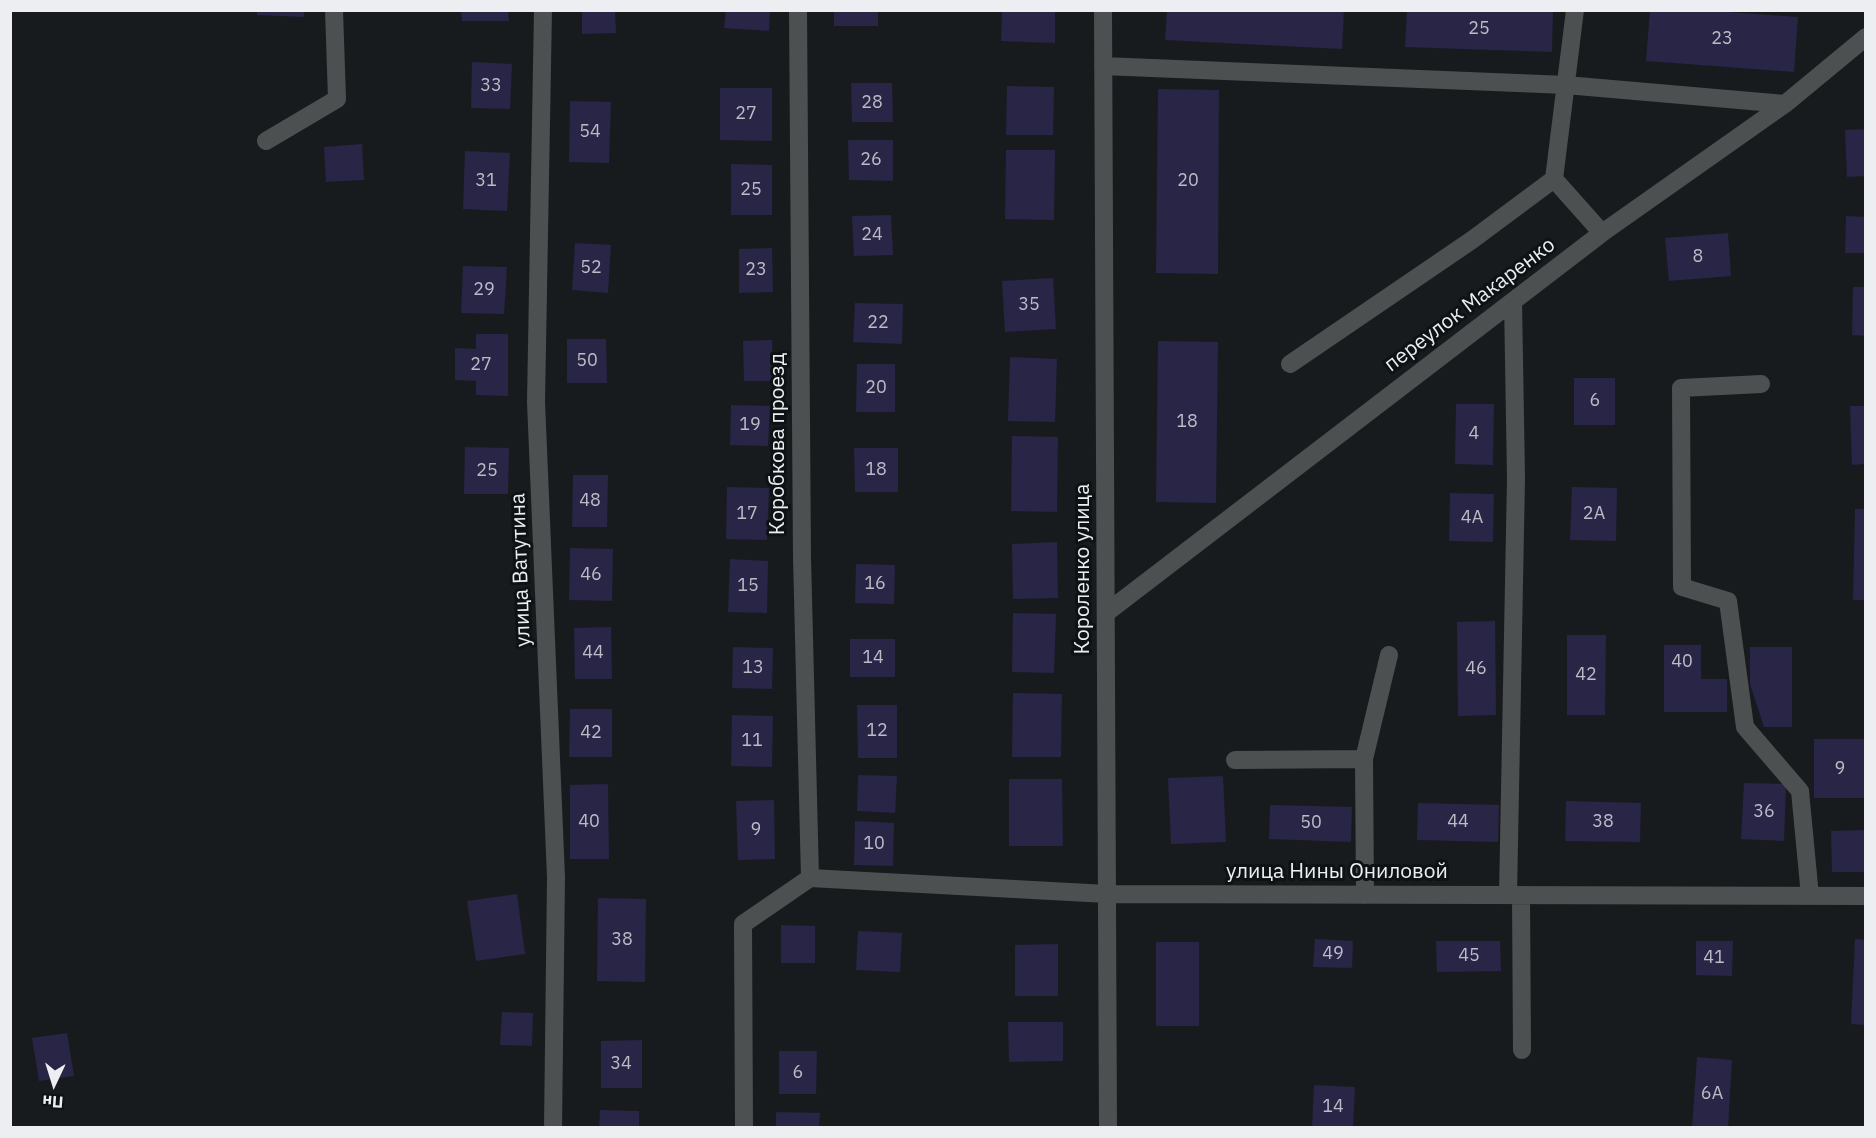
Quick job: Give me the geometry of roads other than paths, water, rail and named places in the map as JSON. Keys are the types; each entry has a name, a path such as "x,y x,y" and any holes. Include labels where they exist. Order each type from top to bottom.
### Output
{"street":[{"path":"266,141 337,99 334,10"},
{"name":"улица Ватутина","path":"543,10 536,402 556,877 553,1128"},
{"name":"Коробкова проезд","path":"798,10 802,557 810,878"},
{"name":"Короленко улица","path":"1103,10 1108,1128"},
{"path":"1290,364 1473,240 1554,179 1575,10"},
{"name":"переулок Макаренко","path":"1106,613 1602,233 1785,104 1866,37"},
{"path":"1103,66 1566,86 1785,104"},
{"path":"1554,179 1602,233"},
{"path":"1513,301 1516,478 1514,895 1522,1050"},
{"path":"1761,384 1681,388 1682,587 1728,601 1745,727 1800,791 1810,896"},
{"path":"1365,895 1364,759 1389,655"},
{"path":"1235,760 1364,759"},
{"path":"744,1128 743,924 810,878"},
{"name":"улица Нины Ониловой","path":"810,878 1107,894 1866,896"}]}
